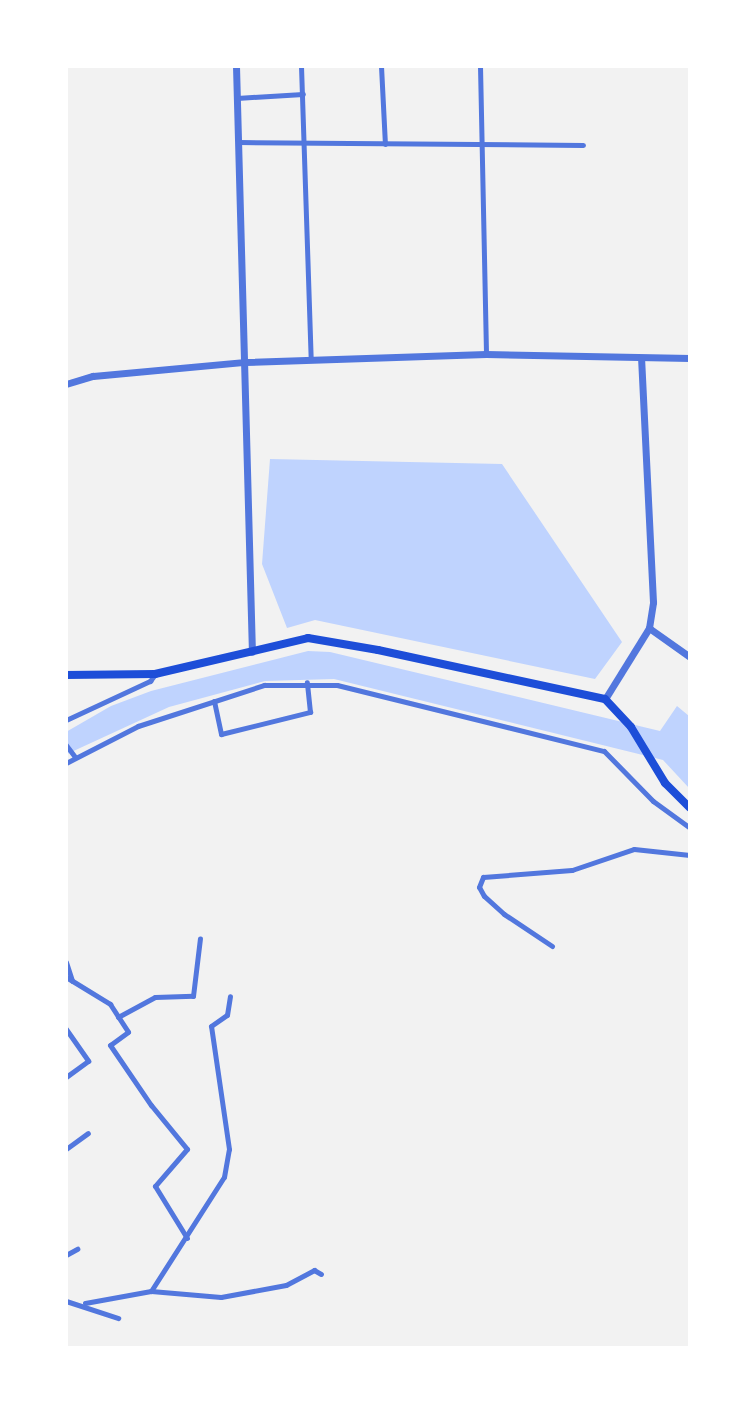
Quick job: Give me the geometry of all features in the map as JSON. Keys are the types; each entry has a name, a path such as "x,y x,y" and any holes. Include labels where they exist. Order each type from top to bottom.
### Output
{"main road":[{"path":"66,675 155,674 308,638 334,640 605,699 615,708 665,783 690,808"}],"street":[{"path":"236,66 252,652"},
{"path":"301,66 312,360"},
{"path":"381,66 385,144"},
{"path":"480,66 486,354"},
{"path":"237,98 303,94"},
{"path":"239,142 583,145"},
{"path":"66,384 93,376 245,362 486,354 690,358"},
{"path":"605,699 649,628 653,602 641,358"},
{"path":"649,628 690,657"},
{"path":"66,720 150,681 155,674"},
{"path":"214,701 221,734 310,712 307,682"},
{"path":"66,763 74,755 138,726 264,685 307,682 337,685 604,751 653,802 690,828"},
{"path":"66,745 74,755"},
{"path":"552,946 504,915 484,895 480,887 483,877 572,870 634,849 690,855"},
{"path":"118,1017 155,997 193,996 201,938"},
{"path":"66,962 69,979 110,1004 128,1032 110,1045 150,1105 187,1149 155,1186 187,1238"},
{"path":"150,1291 187,1238 224,1177 229,1149 211,1026 227,1015 230,996"},
{"path":"66,1030 88,1061 66,1077"},
{"path":"66,1149 88,1133"},
{"path":"66,1255 77,1249"},
{"path":"66,1301 85,1303 150,1291 221,1297 286,1285 314,1270 321,1274"},
{"path":"85,1303 118,1318"}],"water":[{"path":"270,459 502,464 622,642 595,679 315,620 287,628 262,564"},
{"path":"308,651 330,652 660,731 677,706 689,716 689,788 663,760 334,679 265,681 169,707 67,754 66,732 111,706 151,691"}]}
